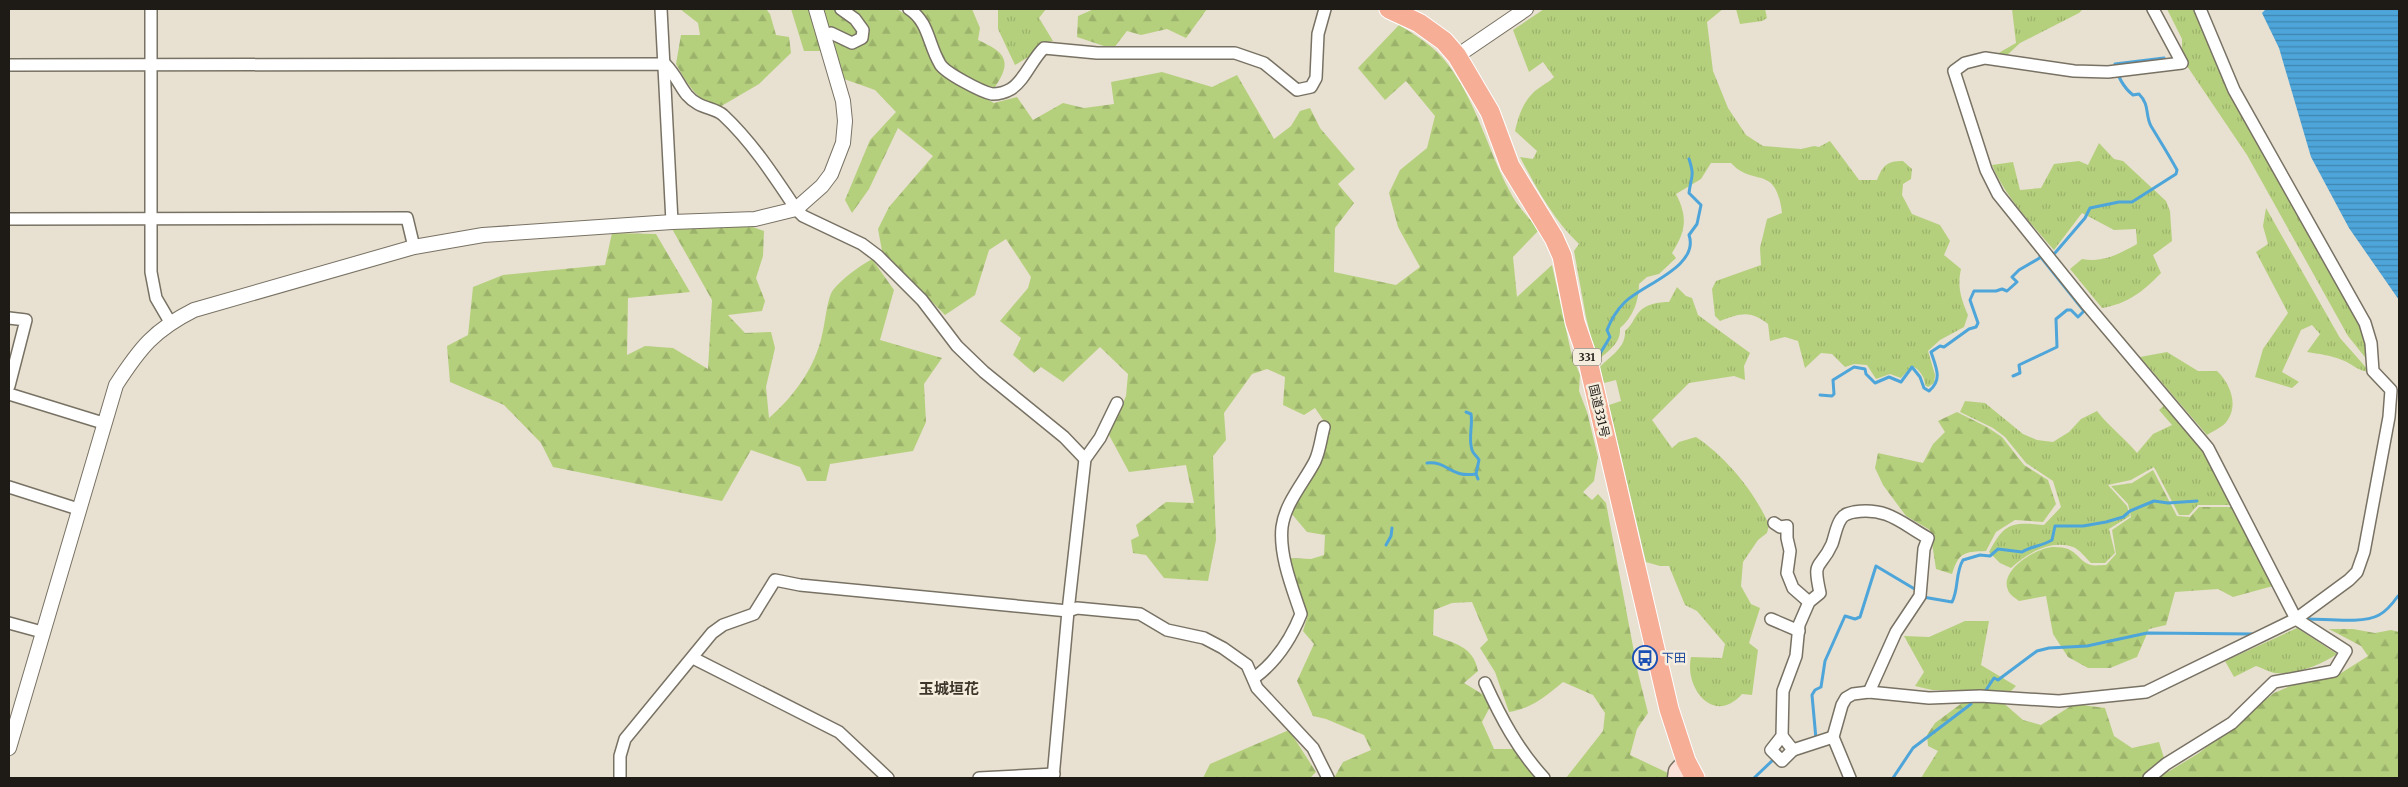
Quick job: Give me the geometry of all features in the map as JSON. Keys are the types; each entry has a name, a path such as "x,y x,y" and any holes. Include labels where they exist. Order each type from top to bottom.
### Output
{"highway":[{"name":"国道331号","path":"1389,9 1427,28 1444,41 1457,56 1490,112 1519,183 1554,238 1562,256 1575,322 1589,364 1669,709 1686,761 1695,778"}],"main road":[{"path":"1676,778 1677,771 1686,761"}],"street":[{"path":"151,9 151,272 156,298 170,322"},
{"path":"662,9 672,222"},
{"path":"823,35 831,33 852,43 862,38 863,30 856,18 841,9"},
{"path":"909,9 925,25 932,47 944,69 983,91 994,94 1011,89 1044,48 1097,53 1235,53 1264,63 1297,90 1310,87 1314,85 1318,69 1318,34 1325,9"},
{"path":"1457,56 1526,9"},
{"path":"2149,778 2166,764 2232,723 2274,682 2334,671 2346,651 2296,619 2208,448 2019,222 1992,184 1954,71 1965,63 1985,58 2018,64 2108,72 2182,63 2153,9"},
{"path":"1850,778 1833,736 1838,714 1846,698 1853,694 1869,692 1929,698 1980,696 2059,701 2146,692 2296,619 2326,599 2356,572 2364,552 2389,418 2391,390 2373,371 2374,359 2365,323 2234,90 2200,9"},
{"path":"9,748 103,423 116,385 136,355 170,322 194,310 226,300 414,247 483,235 672,222 755,219 796,209 822,186 831,174 842,143 845,121 843,101 817,13"},
{"path":"9,65 665,64 676,74 687,95 703,108 722,114 754,149 796,209 803,216 862,244 878,256 922,300 957,346 984,372 1064,437 1085,459"},
{"path":"9,219 407,218 414,247"},
{"path":"9,318 26,320 9,386"},
{"path":"9,394 103,423"},
{"path":"978,778 1053,776 1068,611 1085,459 1100,438 1117,403"},
{"path":"1254,678 1269,667 1294,632 1301,614 1291,585 1285,557 1282,526 1288,510 1316,459 1324,427"},
{"path":"9,487 78,509"},
{"path":"1833,736 1813,745 1793,750 1782,761 1771,750 1782,736 1783,690 1796,656 1799,631 1808,602 1820,593 1816,573 1817,565 1830,547 1841,518 1846,514 1870,510 1890,515 1928,538 1924,549 1920,596 1896,632 1869,692"},
{"path":"1774,523 1780,526 1787,526 1790,551 1787,573 1793,588 1808,602"},
{"path":"620,778 620,756 625,739 712,633 723,626 754,614 774,580 800,585 1068,611 1076,608 1140,614 1168,630 1209,640 1248,665 1257,688 1312,748 1328,778"},
{"path":"1771,619 1799,631"},
{"path":"9,622 42,632"},
{"path":"693,658 839,732 888,778"},
{"path":"1486,683 1504,723 1527,760 1544,778"},
{"path":"1782,736 1793,750"}],"green space":[{"path":"680,9 766,9 770,14 776,35 789,37 791,53 759,84 718,108 698,96 676,64 681,35 700,35 698,23"},
{"path":"791,9 809,9 822,51 804,51"},
{"path":"822,9 897,9 916,21 922,32 931,60 942,74 994,103 1017,97 1033,120 1063,103 1084,108 1114,104 1111,82 1162,72 1212,87 1237,75 1274,139 1291,126 1300,111 1310,108 1320,128 1355,169 1338,184 1354,203 1335,228 1334,272 1396,285 1420,267 1398,227 1389,193 1400,170 1427,148 1435,116 1406,81 1385,100 1358,68 1399,25 1437,52 1453,72 1472,105 1512,196 1539,230 1513,257 1517,297 1552,265 1571,352 1580,375 1579,391 1587,412 1598,457 1594,481 1583,492 1592,500 1598,494 1606,503 1638,673 1648,713 1637,729 1630,755 1668,773 1668,778 1566,778 1603,731 1605,713 1593,695 1563,682 1531,705 1509,712 1495,672 1480,648 1488,640 1472,602 1452,603 1434,610 1433,635 1455,643 1472,656 1478,671 1464,683 1487,697 1490,707 1482,722 1494,749 1515,749 1524,764 1538,778 1334,778 1343,762 1371,750 1364,735 1326,719 1313,716 1297,681 1314,644 1303,631 1308,615 1295,581 1290,558 1311,559 1324,555 1325,535 1307,532 1291,513 1328,427 1315,408 1304,415 1283,405 1285,377 1267,369 1252,374 1224,413 1226,440 1213,456 1216,540 1208,581 1164,578 1146,555 1133,553 1131,540 1139,536 1136,525 1166,502 1194,503 1186,465 1129,472 1109,435 1126,396 1128,374 1100,347 1063,382 1041,367 1034,373 1013,355 1021,338 1000,321 1028,288 1031,277 1006,239 989,250 975,295 945,315 882,251 878,229 889,207 933,156 898,128 869,189 852,213 845,200 870,140 896,112 875,90 844,79"},
{"path":"916,9 972,9 980,28 978,40 1000,53 1005,64 1001,78 995,87 985,86 968,80 952,69 940,54 924,16"},
{"path":"996,9 1046,9 1039,18 1053,41 1040,43 1030,56 1015,65 998,29 998,10"},
{"path":"1094,9 1207,9 1186,38 1167,29 1141,35 1127,31 1113,49 1077,37 1078,16"},
{"path":"1544,9 1723,9 1707,22 1713,71 1728,108 1746,135 1763,146 1801,149 1814,146 1819,147 1830,141 1859,180 1877,180 1884,167 1893,162 1903,161 1912,169 1911,179 1903,184 1902,195 1912,214 1940,225 1950,241 1944,255 1961,269 1960,292 1968,315 1964,327 1940,340 1928,351 1935,375 1934,383 1928,387 1925,385 1921,374 1912,366 1901,378 1890,374 1876,379 1867,365 1854,364 1845,367 1832,354 1821,353 1805,368 1798,341 1785,337 1770,341 1768,324 1756,316 1745,314 1720,321 1715,316 1712,289 1716,281 1761,265 1760,248 1767,219 1782,213 1775,188 1769,182 1740,170 1731,163 1711,163 1701,179 1676,194 1684,217 1684,224 1683,231 1672,253 1676,258 1659,274 1647,277 1639,284 1634,308 1625,324 1620,328 1620,334 1616,343 1597,361 1586,317 1574,251 1579,244 1553,214 1520,157 1533,159 1537,151 1515,131 1526,102 1537,89 1554,77 1543,62 1529,72 1513,30"},
{"path":"1736,9 1765,9 1767,18 1762,21 1740,24"},
{"path":"2012,9 2083,9 2079,13 2020,43 2004,58 1995,55 2016,43"},
{"path":"2167,9 2193,9 2228,88 2358,321 2365,338 2368,361 2348,336 2247,155 2187,66 2182,56 2182,39"},
{"path":"2099,143 2114,159 2123,161 2166,201 2170,211 2172,241 2153,255 2161,273 2155,280 2127,300 2102,308 2070,269 2082,259 2104,259 2137,244 2136,229 2114,230 2082,213 2054,250 2012,199 1992,165 2013,162 2020,190 2041,188 2054,164 2079,161 2088,165"},
{"path":"2266,208 2340,338 2370,372 2338,358 2307,352 2320,334 2312,325 2301,330 2282,372 2299,382 2292,388 2255,377 2263,349 2288,313 2256,252 2268,244 2263,226"},
{"path":"750,226 764,231 763,256 756,278 765,301 762,311 728,315 745,333 771,332 775,348 766,387 769,418 795,391 809,370 819,347 829,299 833,290 851,273 872,259 894,290 880,340 942,358 924,384 926,422 913,451 830,464 826,481 807,481 800,467 751,450 722,501 553,467 541,443 504,405 450,382 447,346 468,335 473,287 503,275 605,265 612,233 656,234 690,292 628,298 627,355 645,346 673,348 708,369 712,300 671,227"},
{"path":"1677,287 1686,296 1692,298 1698,315 1750,353 1744,366 1745,380 1734,376 1689,383 1652,420 1672,448 1679,442 1696,437 1707,445 1739,476 1756,500 1769,525 1767,533 1758,540 1743,562 1741,586 1751,604 1760,608 1749,643 1758,650 1752,695 1742,694 1731,703 1721,706 1712,705 1703,699 1692,680 1690,669 1691,657 1722,658 1725,644 1697,611 1685,605 1669,566 1660,566 1646,562 1609,405 1621,401 1616,380 1604,383 1600,367 1620,347 1625,337 1625,331 1639,312 1653,304 1669,302"},
{"path":"2167,352 2198,371 2217,371 2229,388 2233,401 2231,415 2223,425 2207,435 2140,357"},
{"path":"1965,401 1985,403 2023,434 2037,440 2053,442 2069,432 2081,419 2097,411 2137,453 2153,434 2172,425 2159,410 2167,403 2207,454 2233,505 2198,505 2189,515 2179,515 2154,467 2131,480 2108,485 2127,506 2130,516 2109,529 2115,553 2105,563 2091,563 2075,548 2056,545 2039,549 2011,568 2000,563 1989,552 2000,535 2005,529 2017,524 2044,525 2061,507 2053,481 2026,463 2005,437 1993,428 1960,412"},
{"path":"1957,412 2002,437 2024,465 2048,480 2056,504 2043,522 2015,520 1996,532 1986,551 1967,553 1960,557 1952,574 1936,569 1930,530 1906,516 1883,485 1875,468 1878,453 1923,463 1933,444 1945,432 1938,421"},
{"path":"2153,470 2177,516 2190,517 2199,507 2234,507 2273,586 2233,597 2218,589 2175,592 2166,625 2149,629 2137,657 2110,668 2088,668 2068,657 2053,634 2046,596 2019,601 2008,590 2007,582 2009,575 2021,561 2030,555 2054,547 2068,549 2091,565 2106,565 2116,554 2112,530 2131,517 2128,504 2111,486 2132,483"},
{"path":"1965,621 1989,621 1981,665 2016,686 2011,691 1932,690 1915,686 1924,672 1904,636 1929,637"},
{"path":"2297,628 2337,654 2300,671 2275,673 2256,666 2234,677 2225,661"},
{"path":"2329,629 2353,629 2375,633 2391,630 2399,632 2399,778 2158,778 2199,753 2274,693 2290,686 2338,675 2368,656 2361,646"},
{"path":"1966,700 2000,700 2023,720 2041,725 2074,704 2105,708 2114,736 2132,748 2159,742 2165,761 2143,778 1921,778 1938,751 1928,746 1927,735 1935,723"},
{"path":"1289,730 1316,772 1310,778 1203,778 1210,764"}],"water":[{"path":"2266,9 2399,9 2399,300 2349,228 2311,157 2279,48 2262,13"}],"waterway":[{"path":"2049,255 2055,253 2085,218 2090,208 2119,202 2132,202 2176,174 2177,170 2149,122 2145,102 2139,94 2133,95 2127,89 2119,77 2115,64 2164,58"},
{"path":"1598,357 1610,337 1607,330 1614,315 1621,306 1632,296 1678,266 1686,257 1690,246 1689,235 1697,224 1701,205 1689,193 1692,173 1689,159"},
{"path":"2013,376 2020,373 2019,365 2057,347 2056,319 2067,310 2071,310 2078,317 2084,311 2040,256"},
{"path":"1820,395 1832,396 1834,394 1833,380 1854,367 1865,369 1866,374 1875,383 1889,377 1901,382 1912,367 1920,377 1924,388 1929,391 1937,378 1931,352 1940,346 1944,347 1969,329 1976,327 1978,323 1970,300 1974,291 1996,291 2002,289 2007,291 2017,282 2012,277 2019,270 2043,256"},
{"path":"1466,412 1471,414 1470,441 1473,451 1479,460 1476,474"},
{"path":"1427,463 1440,464 1460,474 1476,474 1478,479"},
{"path":"1923,597 1952,602 1963,560 1980,555 1990,556 1998,549 2022,552 2044,544 2052,540 2055,526 2083,526 2106,522 2123,517 2130,511 2154,501 2168,503 2197,501"},
{"path":"1386,545 1391,536 1392,528"},
{"path":"1816,739 1812,695 1815,690 1821,687 1825,661 1845,616 1855,619 1860,617 1876,566 1918,591"},
{"path":"2308,619 2355,620 2372,618 2385,611 2398,596"},
{"path":"1986,690 1994,678 1998,680 2037,651 2049,648 2087,646 2147,633 2256,634"},
{"path":"1893,778 1913,748 1971,704"},
{"path":"1754,778 1774,759"}],"place":[{"name":"下田","path":"1645,658"}],"district":[{"name":"玉城垣花","path":"949,689"}]}
